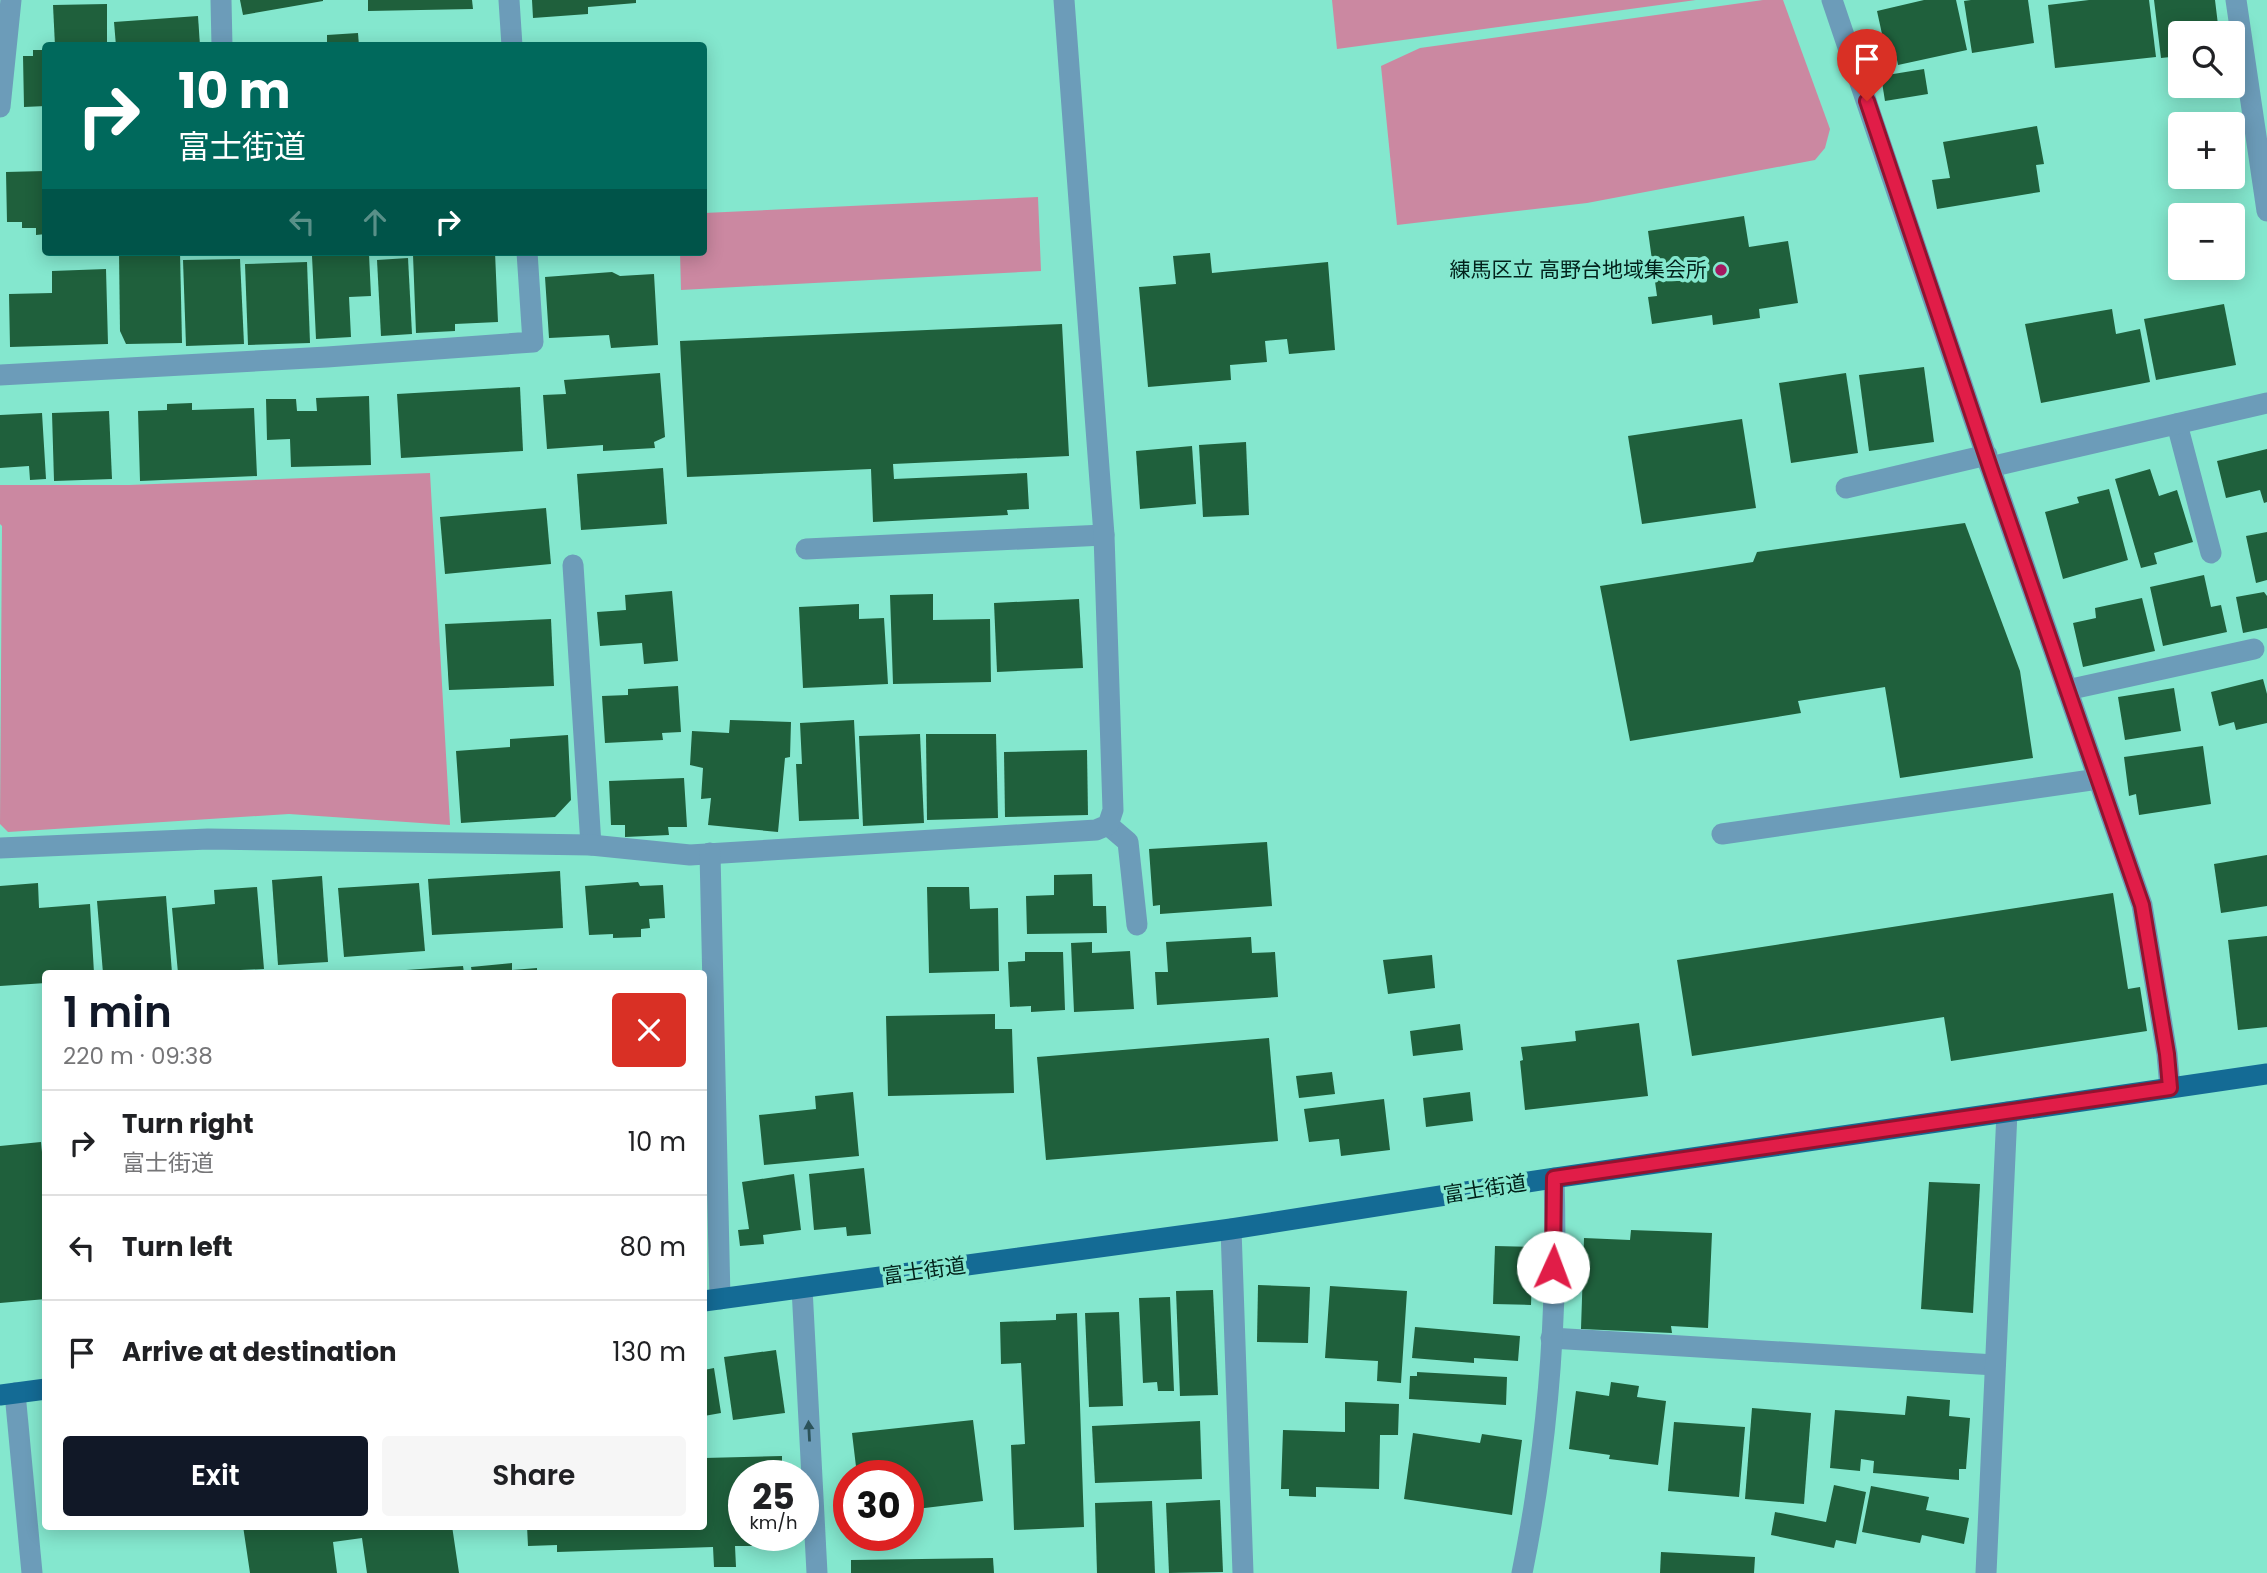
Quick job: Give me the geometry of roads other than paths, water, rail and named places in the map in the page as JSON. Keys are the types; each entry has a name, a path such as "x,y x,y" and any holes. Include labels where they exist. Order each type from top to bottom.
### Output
{"main road":[{"name":"富士街道","path":"712,1300 1231,1229 1554,1178 2267,1074"},
{"path":"8,1394 42,1390"}],"street":[{"path":"0,107 11,0"},
{"path":"221,0 222,42"},
{"path":"509,0 512,42"},
{"path":"0,848 208,839 591,845 690,855 1096,830 1108,825 1113,810 1104,535 1063,0"},
{"path":"1832,0 2142,905 2167,1054 2170,1088"},
{"path":"2236,0 2267,211"},
{"path":"0,375 327,357 533,342 527,256"},
{"path":"1846,488 2177,424 2267,403"},
{"path":"2177,424 2211,553"},
{"path":"806,549 1104,535"},
{"path":"573,565 591,845"},
{"path":"2067,690 2254,649"},
{"path":"1722,834 2098,779"},
{"path":"1108,825 1128,842 1137,925"},
{"path":"710,853 712,1300"},
{"path":"1986,1573 2007,1112"},
{"path":"1522,1573 1536,1500 1551,1338 1554,1178"},
{"path":"1231,1229 1243,1573"},
{"path":"802,1288 817,1573"},
{"path":"1551,1338 1994,1365"},
{"path":"8,1394 32,1573"}],"place":[{"name":"練馬区立 高野台地域集会所","path":"1721,270"}]}
